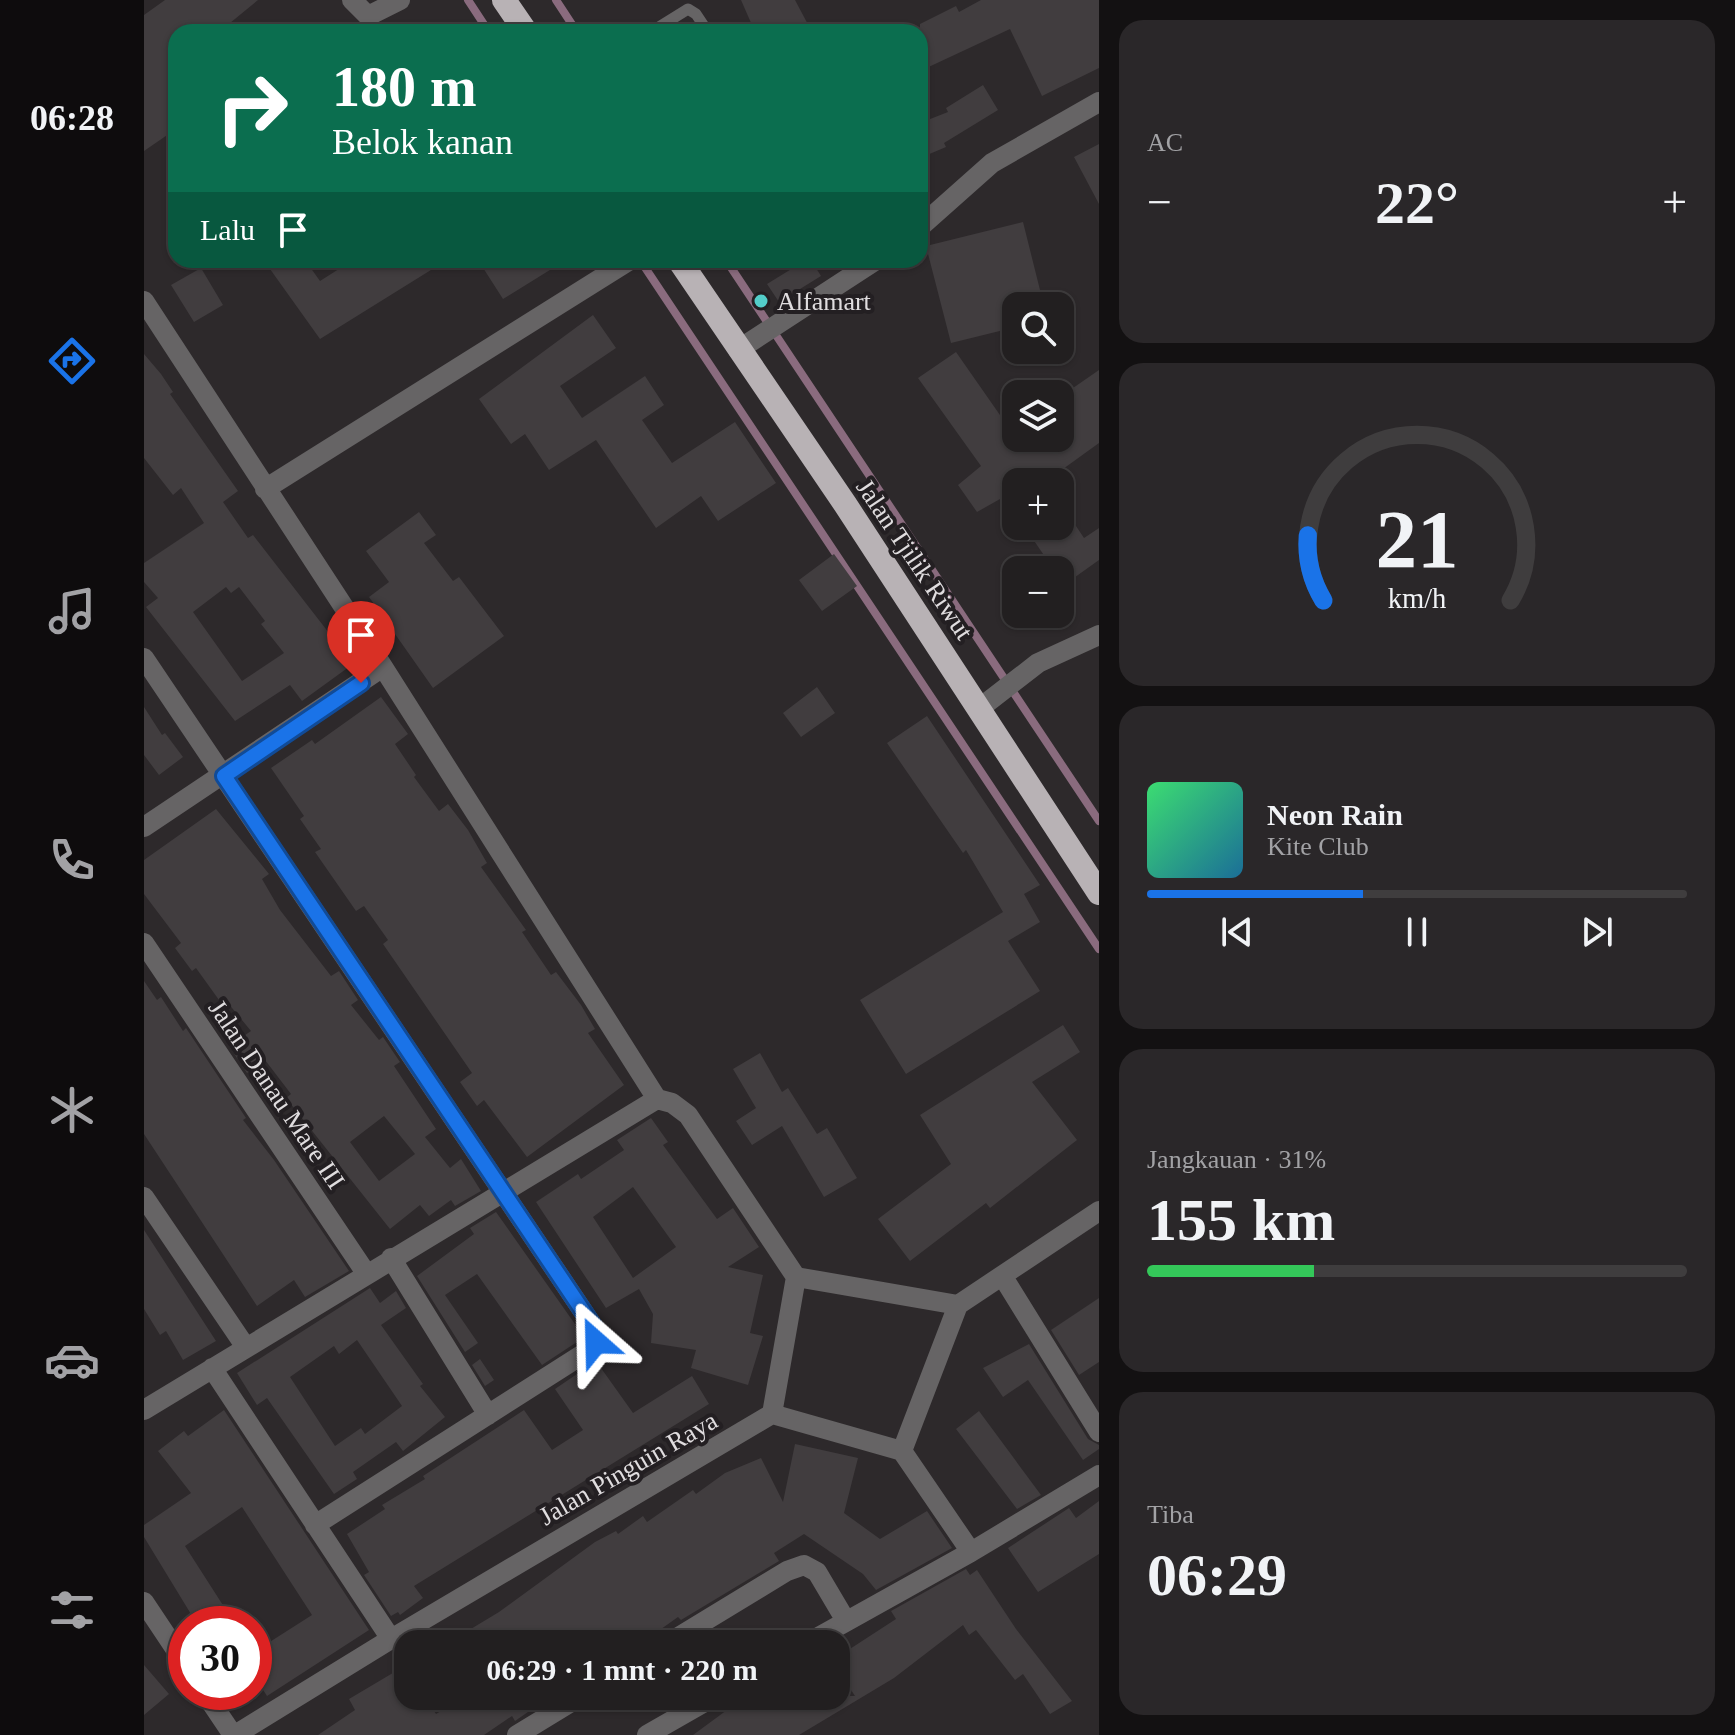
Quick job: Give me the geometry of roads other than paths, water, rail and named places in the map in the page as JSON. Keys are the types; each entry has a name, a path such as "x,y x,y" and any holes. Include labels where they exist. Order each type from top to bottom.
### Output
{"highway":[{"path":"504,0 520,24"},
{"name":"Jalan Tjilik Riwut","path":"684,268 1096,880"}],"street":[{"path":"352,0 368,16 400,0"},
{"path":"928,220 992,163 1099,102"},
{"path":"265,489 617,268"},
{"path":"738,350 864,268"},
{"path":"144,301 383,667 657,1099 672,1103 688,1115 796,1277 772,1414 902,1451 971,1552"},
{"path":"980,708 1038,663 1099,635"},
{"path":"144,658 504,1189 597,1332 591,1349 315,1525"},
{"path":"144,827 383,667"},
{"name":"Jalan Danau Mare III","path":"144,943 366,1273"},
{"path":"144,1410 657,1099"},
{"path":"144,1197 245,1346"},
{"path":"902,1451 958,1305 1099,1211"},
{"path":"391,1258 488,1415"},
{"path":"796,1277 958,1305"},
{"path":"1003,1277 1099,1432"},
{"path":"212,1368 391,1639"},
{"name":"Jalan Pinguin Raya","path":"234,1735 772,1414"},
{"path":"830,1630 971,1552 1099,1475"},
{"path":"690,1630 787,1571 804,1565 817,1572 846,1621"},
{"path":"144,1602 168,1638"},
{"path":"217,1710 234,1735"},
{"path":"517,1735 558,1710"},
{"path":"647,1735 691,1710"}],"lane":[{"path":"663,24 685,9 696,14 703,24"}],"waterway":[{"path":"468,0 484,24"},
{"path":"556,0 572,24"},
{"path":"645,268 1099,949"},
{"path":"731,268 1099,821"}],"place":[{"name":"Alfamart","path":"761,301"}]}
